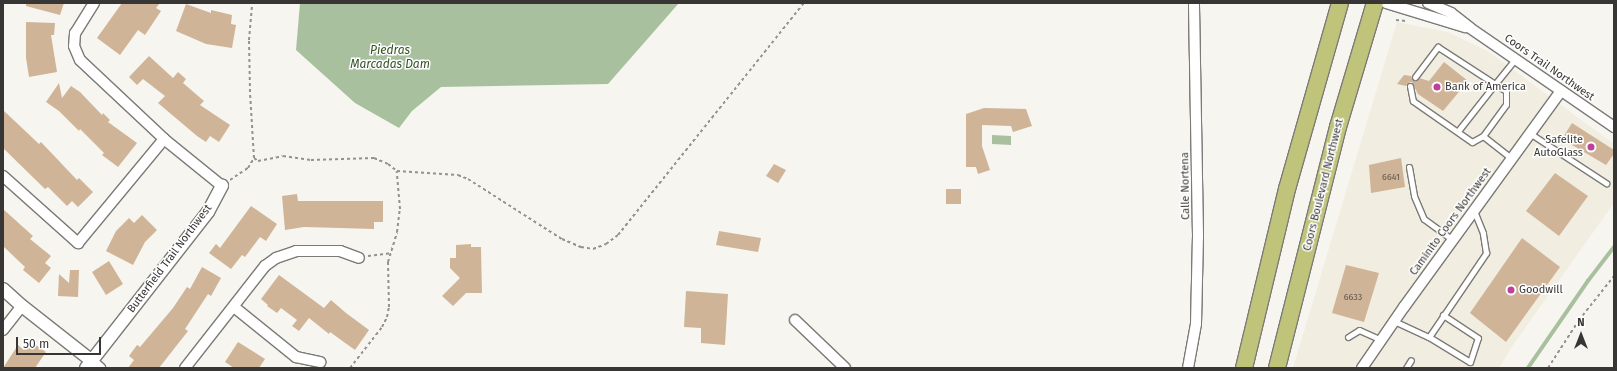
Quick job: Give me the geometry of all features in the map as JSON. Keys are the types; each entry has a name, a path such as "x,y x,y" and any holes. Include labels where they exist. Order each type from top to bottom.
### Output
{"main road":[{"path":"1244,368 1287,189 1340,3"},
{"name":"Coors Boulevard Northwest","path":"1277,368 1338,126 1375,3"}],"street":[{"path":"94,3 75,33 74,46 80,60 164,140 222,186"},
{"name":"Calle Nortena","path":"1188,368 1196,324 1198,235 1194,3"},
{"path":"1386,3 1470,28"},
{"name":"Coors Trail Northwest","path":"1428,3 1451,13 1515,60 1614,127"},
{"name":"Caminito Coors Northwest","path":"1365,367 1394,321 1561,91"},
{"path":"3,176 78,243 164,140"},
{"name":"Butterfield Trail Northwest","path":"93,366 208,212 222,186"},
{"path":"185,368 265,266 276,258 296,251 340,251 359,258"},
{"path":"3,289 93,366"},
{"path":"3,330 22,306"},
{"path":"234,307 296,357 320,362"},
{"path":"795,320 845,368"}],"lane":[{"path":"1410,86 1413,101 1472,142 1483,136 1506,104 1506,91 1438,47 1415,77"},
{"path":"1458,131 1515,60"},
{"path":"1531,134 1606,183"},
{"path":"1483,136 1511,158"},
{"path":"1409,167 1414,196 1424,219 1453,240"},
{"path":"1428,336 1486,254 1483,233 1474,211"},
{"path":"1394,321 1428,336 1470,362 1478,338 1443,316"},
{"path":"1348,336 1359,330 1381,340"},
{"path":"1406,368 1411,360"}],"path":[{"path":"222,186 248,168 254,158 249,70 249,40 252,3"},
{"path":"254,158 258,161 283,156 311,160 374,158 388,164 397,171 458,175 468,179 562,239 582,248 594,249 606,244 618,236 804,3"},
{"path":"1396,20 1410,21"},
{"path":"350,368 388,317 388,262 400,209 397,171"},
{"path":"359,258 391,253"},
{"path":"1548,368 1579,320 1614,276"}],"shaded area":[{"path":"1397,22 1448,32 1489,52 1614,144 1614,203 1513,345 1499,368 1293,368"}],"water":[{"name":"Piedras Marcadas Dam","path":"300,3 679,3 608,84 441,87 412,111 399,128 355,103 296,50"},
{"path":"992,135 1011,136 1011,145 992,144"}],"building":[{"path":"26,3 64,3 60,15 26,6"},
{"path":"122,3 160,3 156,8 161,11 145,35 138,30 120,55 97,38"},
{"path":"186,4 211,13 211,10 232,15 231,24 236,25 232,48 206,44 176,31"},
{"path":"26,22 55,23 54,35 51,35 57,72 29,77 26,58"},
{"path":"149,56 173,78 178,72 186,79 183,83 204,101 200,105 230,125 219,142 210,136 206,142 197,136 158,103 165,96 143,79 137,85 129,77"},
{"name":"Bank of America","path":"1444,62 1468,81 1443,111 1418,94 1412,82 1408,83 1406,86 1397,84 1404,75 1411,76 1414,81 1419,78 1429,81"},
{"path":"59,83 62,98 71,86 80,92 102,115 103,113 110,120 108,122 137,143 118,167 102,155 104,153 80,129 79,131 59,111 46,102"},
{"path":"984,108 1026,109 1032,126 1013,132 1011,126 982,125 982,146 990,170 978,174 976,167 966,167 966,114"},
{"path":"3,110 39,144 41,142 77,180 79,178 93,192 78,207 72,201 67,206 48,187 45,189 3,148"},
{"path":"1572,123 1614,150 1614,154 1606,165 1562,139"},
{"path":"1401,158 1405,187 1371,193 1369,165"},
{"path":"774,164 786,170 778,183 766,176"},
{"path":"1555,173 1588,196 1559,236 1526,211"},
{"path":"946,189 961,189 961,204 946,204"},
{"path":"297,194 298,201 383,201 383,222 374,222 374,229 304,227 285,230 282,196"},
{"path":"251,206 277,224 266,241 260,237 245,257 242,255 231,269 209,253 216,244 220,248"},
{"path":"3,209 33,236 30,239 51,256 45,263 51,268 39,283 23,270 25,267 3,246"},
{"path":"142,215 157,230 145,242 133,265 106,251 116,231 129,218 134,223"},
{"path":"719,231 761,238 758,252 716,245"},
{"path":"1522,238 1560,267 1506,342 1470,313"},
{"path":"471,244 471,247 481,247 482,293 466,293 453,306 442,296 460,278 450,268 450,258 456,258 456,245"},
{"path":"109,261 123,284 106,295 92,272"},
{"path":"1346,265 1379,273 1364,322 1332,313"},
{"path":"202,267 221,278 211,296 208,294 185,329 188,331 159,368 128,368 134,360 129,356 137,345 140,347 173,308 187,287 190,289"},
{"path":"70,270 79,270 78,297 58,296 59,274 69,283"},
{"path":"279,275 324,308 331,300 369,330 355,350 330,332 329,334 309,318 299,331 292,326 297,320 281,308 277,313 267,306 268,305 261,299"},
{"path":"686,291 728,294 725,345 701,343 701,328 684,327"},
{"path":"30,341 46,352 35,368 3,368 18,345 24,350"},
{"path":"238,342 265,359 259,368 234,368 225,362"}],"waterway":[{"path":"1528,368 1588,281 1614,247"}],"place":[{"name":"Bank of America","path":"1437,87"},
{"name":"Safelite AutoGlass","path":"1591,147"},
{"name":"Goodwill","path":"1511,290"}]}
